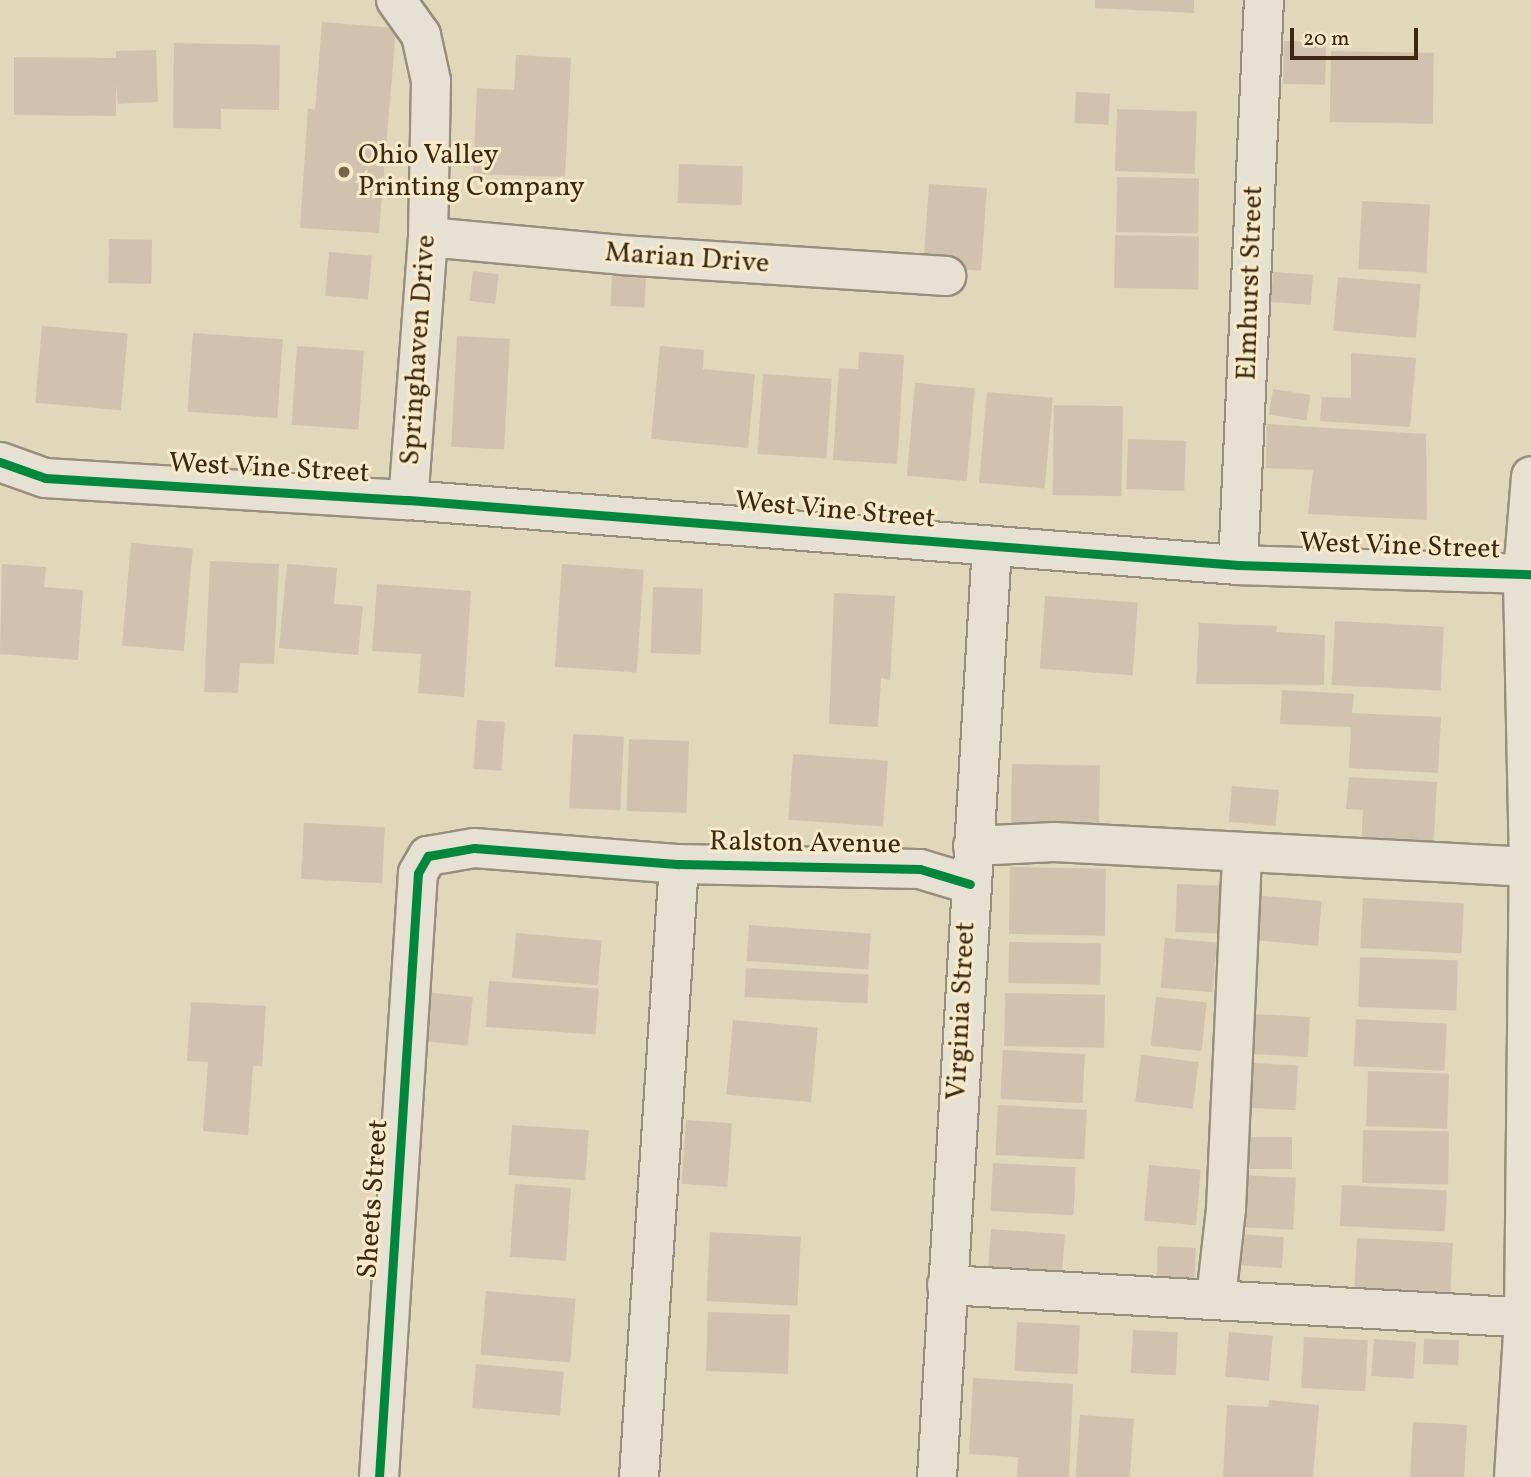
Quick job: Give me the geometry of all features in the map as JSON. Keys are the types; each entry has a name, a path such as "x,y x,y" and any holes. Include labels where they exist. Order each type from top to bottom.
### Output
{"street":[{"name":"Springhaven Drive","path":"396,0 411,17 428,57 428,237 408,500"},
{"name":"Elmhurst Street","path":"1238,565 1264,0"},
{"name":"Marian Drive","path":"428,237 621,255 946,276"},
{"name":"West Vine Street","path":"0,462 46,478 408,500 1238,565 1527,574"},
{"path":"1514,1477 1527,1318 1530,867 1527,574 1531,476"},
{"name":"Virginia Street","path":"937,1477 992,546"},
{"path":"973,846 1054,842 1530,867"},
{"name":"Sheets Street","path":"379,1477 418,873 428,856 448,850 679,864"},
{"path":"1216,1298 1226,1209 1242,852"},
{"name":"Ralston Avenue","path":"639,1477 679,864 919,869 970,884"},
{"path":"947,1285 1216,1298 1527,1318"}],"building":[{"path":"1095,0 1194,0 1194,13 1095,8"},
{"path":"322,22 396,28 379,233 300,228 308,108 315,110"},
{"path":"1284,41 1326,42 1325,85 1283,84"},
{"path":"174,43 280,45 279,110 221,109 221,129 173,128"},
{"path":"156,50 158,102 118,104 116,82 116,116 14,115 14,57 116,58 116,51"},
{"path":"1331,51 1434,53 1433,124 1330,122"},
{"path":"516,55 571,58 565,177 473,174 477,88 514,90"},
{"path":"1076,92 1110,94 1108,125 1074,123"},
{"path":"1117,109 1197,112 1195,174 1115,171"},
{"path":"679,164 743,166 742,205 678,203"},
{"path":"1117,177 1199,178 1198,233 1116,232"},
{"path":"929,184 987,188 981,271 923,267"},
{"path":"1362,201 1430,205 1426,272 1358,269"},
{"path":"1115,235 1199,236 1198,289 1114,288"},
{"path":"109,239 152,240 151,284 108,283"},
{"path":"329,252 372,256 368,300 325,296"},
{"path":"473,271 499,274 495,304 469,301"},
{"path":"1273,272 1313,275 1311,305 1271,302"},
{"path":"612,276 646,278 644,308 610,306"},
{"path":"1338,277 1421,284 1416,338 1333,331"},
{"path":"42,326 128,333 121,410 35,403"},
{"path":"193,333 283,339 277,418 187,412"},
{"path":"457,336 510,339 504,450 451,447"},
{"path":"297,346 364,351 358,429 291,425"},
{"path":"660,346 704,350 703,369 755,374 748,448 651,439"},
{"path":"859,352 904,355 897,464 833,460 839,368 858,369"},
{"path":"1351,353 1416,358 1410,427 1320,421 1322,397 1351,398"},
{"path":"763,374 832,379 826,459 757,454"},
{"path":"915,383 975,388 967,481 907,476"},
{"path":"1273,389 1311,395 1306,421 1269,415"},
{"path":"987,392 1053,398 1045,488 979,483"},
{"path":"1054,405 1123,406 1121,496 1052,495"},
{"path":"1267,424 1426,434 1427,520 1308,514 1313,470 1266,468"},
{"path":"1128,439 1186,441 1184,491 1126,489"},
{"path":"131,543 193,548 184,651 122,646"},
{"path":"210,561 279,564 274,664 240,663 238,693 204,692"},
{"path":"2,564 46,567 44,587 83,590 78,660 0,654"},
{"path":"287,564 337,568 334,604 363,606 358,655 279,648"},
{"path":"562,564 644,570 637,672 555,667"},
{"path":"377,584 471,591 464,697 418,693 421,654 372,651"},
{"path":"653,587 703,589 701,655 651,653"},
{"path":"834,593 895,596 890,680 881,678 878,727 829,724"},
{"path":"1045,596 1138,602 1133,675 1040,669"},
{"path":"1335,621 1444,627 1441,691 1332,685"},
{"path":"1199,623 1277,626 1276,632 1325,635 1324,685 1196,684"},
{"path":"1282,690 1354,694 1352,713 1441,717 1438,773 1349,768 1351,727 1280,724"},
{"path":"477,720 505,722 502,771 474,769"},
{"path":"573,734 624,737 620,811 569,808"},
{"path":"629,739 689,741 686,813 626,811"},
{"path":"793,754 888,761 883,826 788,820"},
{"path":"1012,764 1100,766 1099,837 1011,835"},
{"path":"1349,777 1437,782 1433,851 1361,847 1363,810 1346,809"},
{"path":"1232,786 1279,790 1276,826 1229,822"},
{"path":"304,823 385,827 382,883 301,879"},
{"path":"1010,867 1106,869 1105,936 1009,934"},
{"path":"1177,884 1226,886 1224,934 1175,932"},
{"path":"1254,895 1322,901 1318,946 1250,940"},
{"path":"1363,898 1464,903 1461,953 1360,948"},
{"path":"749,925 871,934 868,969 746,961"},
{"path":"516,933 602,940 598,985 512,978"},
{"path":"1165,938 1217,943 1212,992 1161,988"},
{"path":"1009,942 1101,944 1100,985 1008,983"},
{"path":"1360,957 1458,960 1456,1010 1358,1007"},
{"path":"746,968 869,974 867,1003 744,997"},
{"path":"489,981 599,989 596,1035 486,1027"},
{"path":"424,992 473,997 468,1046 419,1041"},
{"path":"1005,993 1105,995 1104,1048 1004,1046"},
{"path":"1156,997 1207,1002 1202,1051 1151,1046"},
{"path":"191,1002 266,1006 262,1066 253,1066 248,1135 203,1131 208,1062 187,1061"},
{"path":"1254,1014 1310,1017 1308,1057 1252,1054"},
{"path":"1356,1019 1447,1024 1444,1071 1354,1066"},
{"path":"733,1020 818,1027 811,1102 726,1095"},
{"path":"1003,1050 1085,1054 1082,1103 1000,1099"},
{"path":"1141,1055 1199,1062 1193,1109 1135,1102"},
{"path":"1253,1063 1298,1065 1296,1110 1251,1108"},
{"path":"1368,1071 1449,1074 1447,1129 1366,1126"},
{"path":"998,1105 1087,1110 1084,1160 995,1155"},
{"path":"686,1120 732,1123 727,1187 682,1184"},
{"path":"512,1125 589,1130 585,1180 509,1175"},
{"path":"1363,1130 1449,1132 1448,1184 1362,1183"},
{"path":"1244,1137 1292,1137 1292,1169 1244,1169"},
{"path":"993,1163 1076,1167 1073,1215 990,1211"},
{"path":"1149,1165 1201,1170 1196,1225 1144,1221"},
{"path":"1243,1175 1296,1178 1293,1230 1240,1227"},
{"path":"515,1184 571,1188 566,1261 510,1257"},
{"path":"1342,1185 1447,1190 1445,1231 1340,1226"},
{"path":"991,1229 1065,1234 1061,1282 988,1277"},
{"path":"710,1232 801,1237 797,1306 706,1301"},
{"path":"1239,1234 1284,1237 1282,1268 1237,1265"},
{"path":"1357,1238 1453,1243 1450,1302 1354,1297"},
{"path":"1158,1246 1196,1248 1194,1285 1156,1283"},
{"path":"486,1291 576,1299 570,1363 480,1355"},
{"path":"708,1312 790,1315 788,1374 706,1371"},
{"path":"1017,1322 1080,1325 1077,1374 1014,1371"},
{"path":"1133,1330 1178,1332 1176,1375 1131,1373"},
{"path":"1229,1332 1273,1336 1269,1381 1225,1377"},
{"path":"1304,1337 1368,1340 1365,1391 1301,1388"},
{"path":"1374,1339 1416,1342 1413,1379 1371,1376"},
{"path":"1424,1339 1459,1340 1458,1365 1423,1364"},
{"path":"476,1364 564,1372 560,1416 472,1408"},
{"path":"973,1378 1073,1384 1069,1477 1017,1477 1018,1457 969,1454"},
{"path":"1269,1400 1319,1405 1313,1477 1223,1477 1227,1405 1268,1407"},
{"path":"1080,1415 1134,1419 1130,1477 1076,1477"},
{"path":"1413,1422 1467,1425 1464,1477 1410,1477"}],"cycle path":[{"path":"0,462 45,478 408,500 1238,565 1531,574"},
{"path":"379,1477 418,873 428,856 474,848 679,864 920,869 970,884"}],"place":[{"name":"Ohio Valley Printing Company","path":"344,172"}]}
